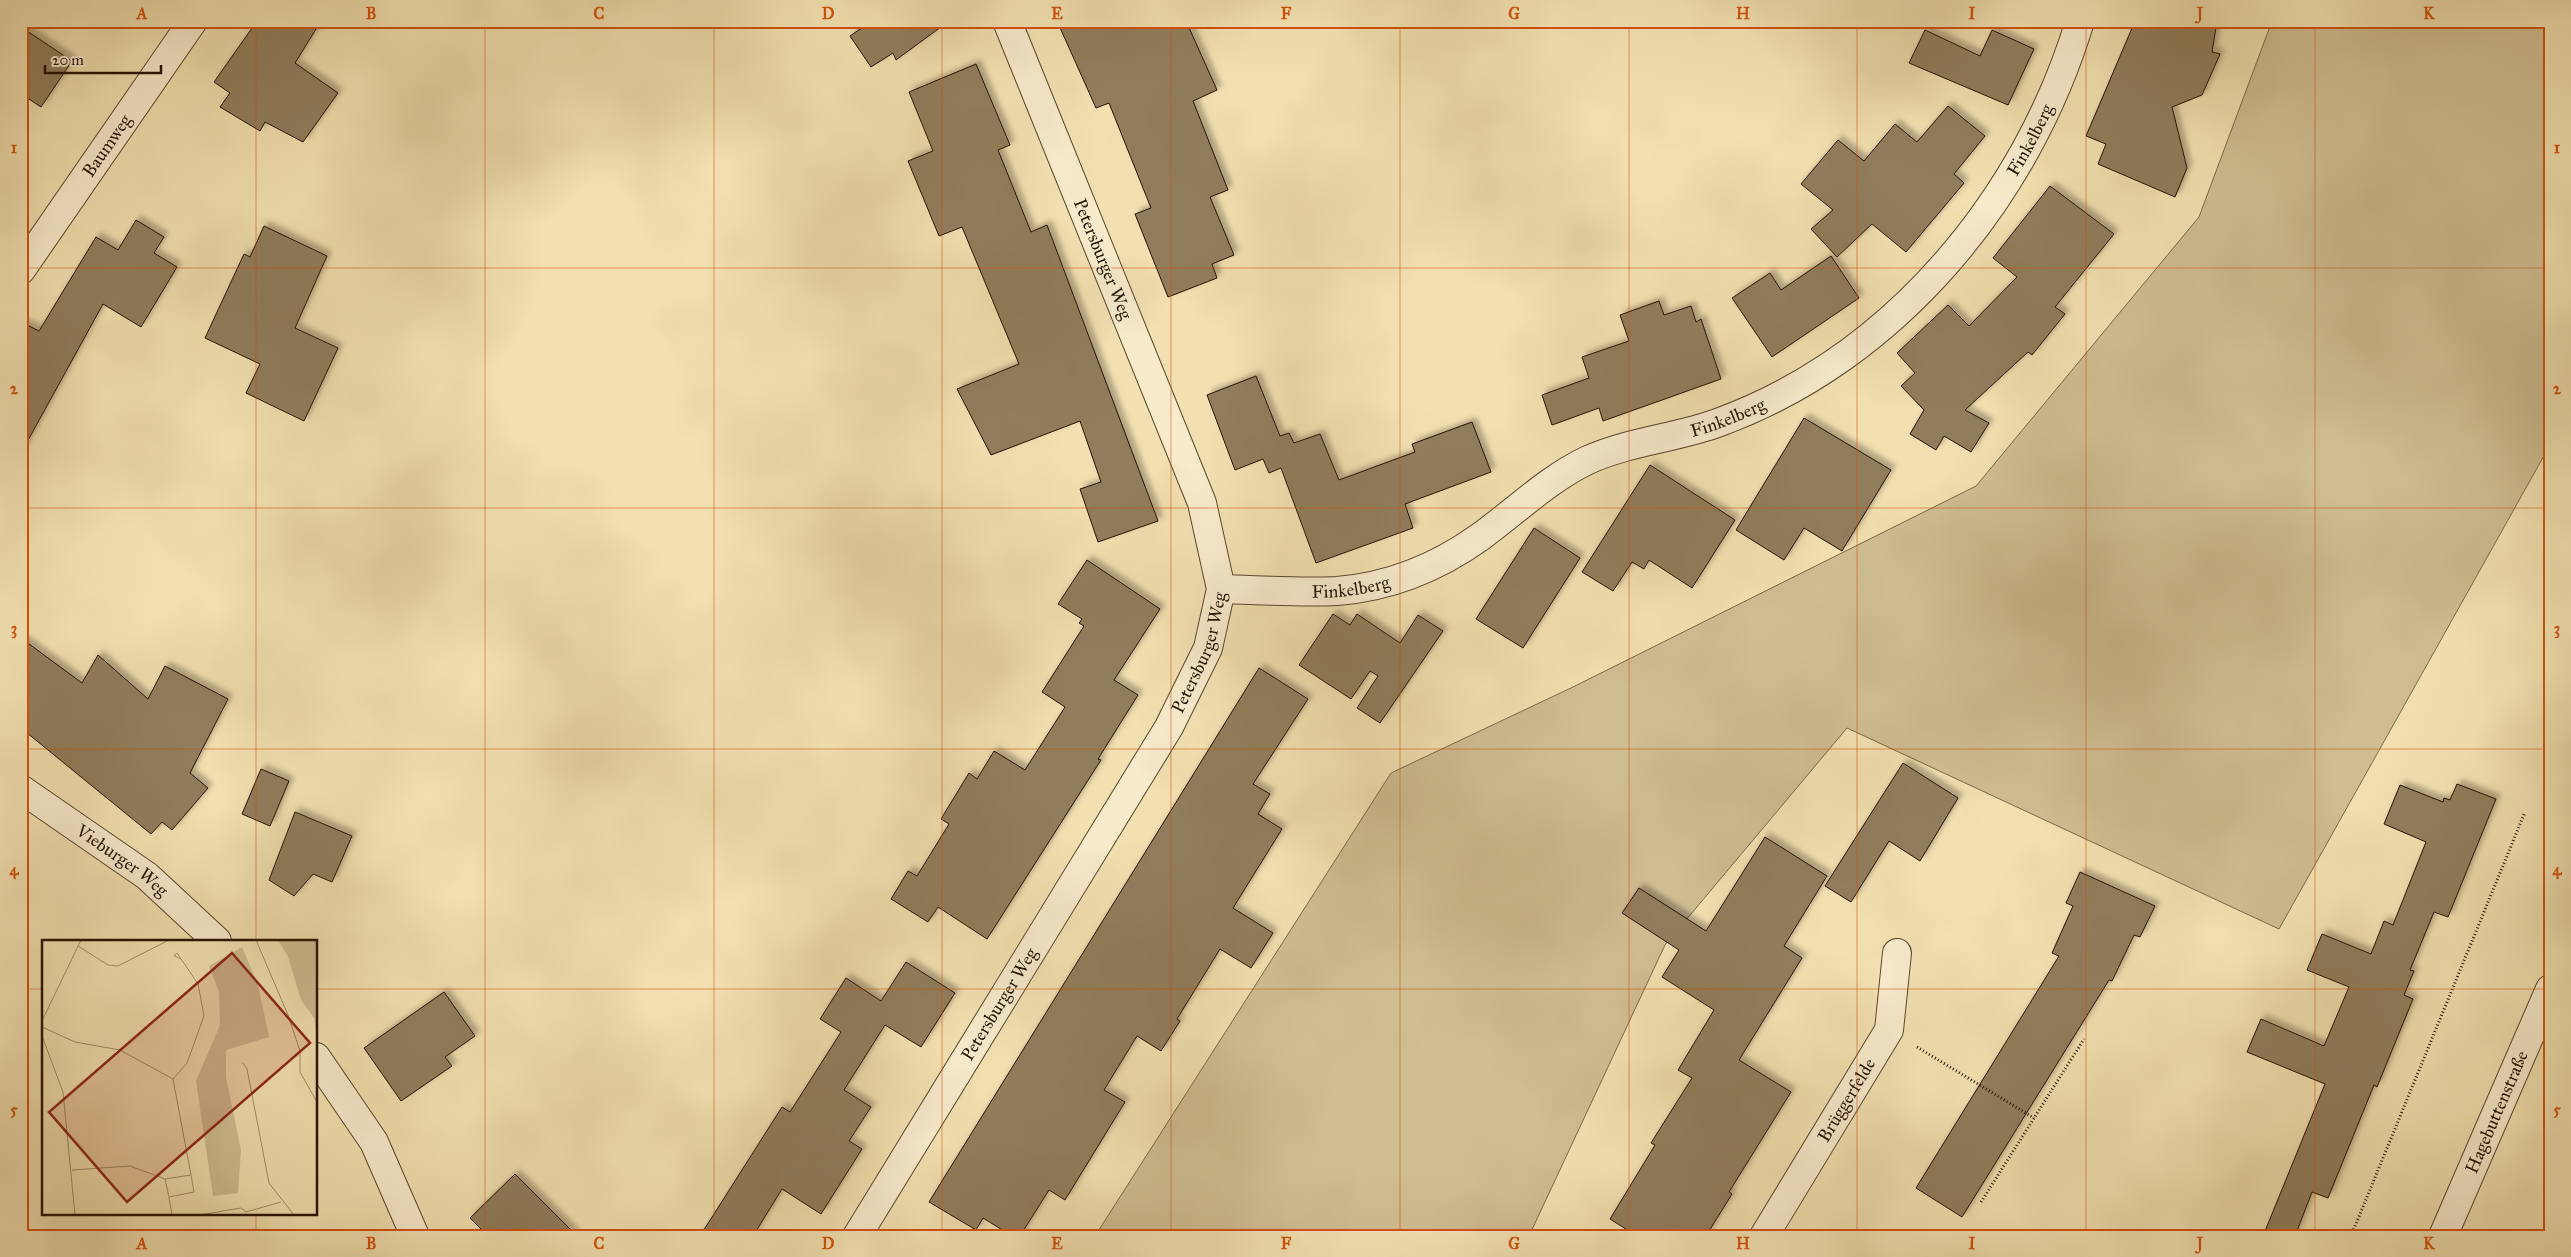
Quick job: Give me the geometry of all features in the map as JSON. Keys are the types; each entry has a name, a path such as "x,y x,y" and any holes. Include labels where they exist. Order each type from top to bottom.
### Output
{"street":[{"name":"Baumweg","path":"21,270 193,21"},
{"name":"Petersburger Weg","path":"857,1236 1169,727 1208,648 1221,589 1202,503 1007,21"},
{"name":"Finkelberg","path":"1221,589 1339,590 1400,579 1443,561 1480,537 1551,481 1589,460 1720,422 1792,390 1815,375 1854,349 1908,302 1951,259 1990,208 2030,145 2069,58 2080,21"},
{"name":"Vieburger Weg","path":"21,789 147,876 216,940"},
{"name":"Brüggerfelde","path":"1764,1236 1889,1030 1897,953"},
{"name":"Hagebuttenstraße","path":"2443,1236 2550,989"},
{"path":"318,1060 374,1142 415,1236"}],"path":[{"path":"2351,1236 2526,812"},
{"path":"1889,1030 2034,1118"},
{"path":"1981,1202 2084,1039"}],"shaded area":[{"path":"2272,21 2550,21 2550,445 2279,929 1847,728 1665,945 1529,1236 1095,1236 1391,773 1573,687 1976,486 2199,217"}],"building":[{"path":"257,21 321,21 295,63 338,93 303,142 265,122 260,131 220,107 230,93 214,82"},
{"path":"872,21 949,21 896,60 893,53 871,67 850,36"},
{"path":"1057,21 1186,21 1217,90 1193,101 1228,190 1210,197 1234,255 1212,264 1217,278 1168,297 1135,214 1151,208 1109,103 1096,108"},
{"path":"2135,21 2217,21 2212,52 2220,54 2202,95 2172,107 2187,168 2175,197 2098,164 2106,144 2086,136"},
{"path":"21,27 72,61 41,107 21,94"},
{"path":"1925,30 1980,56 1992,30 2034,49 2008,105 1909,63"},
{"path":"976,64 1010,145 998,150 1031,232 1047,225 1158,521 1098,542 1080,489 1101,482 1080,421 991,455 957,389 1019,364 962,227 939,236 908,161 933,151 909,92"},
{"path":"1948,106 1985,136 1954,174 1964,183 1906,252 1872,224 1837,257 1811,229 1833,210 1801,184 1838,140 1864,161 1895,124 1917,142"},
{"path":"2050,186 2114,234 2055,307 2065,314 2032,355 2028,352 1965,410 1989,423 1971,452 1944,436 1936,450 1910,434 1924,410 1901,386 1915,373 1897,353 1948,305 1969,326 2017,277 1993,258"},
{"path":"136,220 164,237 154,253 177,267 141,327 103,304 21,453 21,322 39,331 96,237 118,250"},
{"path":"264,226 327,256 295,328 338,348 304,421 246,393 260,364 205,338 244,254 250,257"},
{"path":"1831,256 1859,298 1772,357 1732,298 1770,273 1781,290"},
{"path":"1659,301 1664,315 1691,306 1696,322 1701,319 1721,379 1603,421 1599,408 1552,425 1542,395 1589,378 1582,357 1629,341 1620,315"},
{"path":"1256,376 1280,436 1289,433 1294,443 1320,434 1339,480 1415,452 1412,444 1472,422 1491,472 1405,504 1413,528 1316,563 1281,468 1269,473 1263,459 1235,470 1207,395"},
{"path":"1804,418 1891,470 1842,551 1804,528 1784,560 1736,530"},
{"path":"1650,465 1735,520 1692,588 1649,560 1644,569 1632,562 1613,591 1582,572"},
{"path":"1534,528 1580,558 1523,648 1476,619"},
{"path":"1087,560 1160,609 1114,680 1138,695 1098,759 1101,760 987,939 938,907 928,922 891,899 908,871 917,876 949,824 941,819 969,773 977,779 994,751 1025,770 1065,707 1042,692 1084,626 1079,623 1082,619 1058,604"},
{"path":"1333,614 1350,625 1357,614 1400,643 1418,615 1443,631 1380,723 1357,708 1378,676 1370,671 1351,699 1299,665"},
{"path":"21,638 82,683 98,655 148,699 165,666 228,699 190,773 208,788 172,830 162,822 151,834 21,728"},
{"path":"1259,668 1308,699 1253,784 1270,794 1258,814 1282,829 1233,908 1273,933 1251,968 1220,949 1177,1019 1180,1021 1161,1051 1137,1036 1104,1090 1125,1102 1065,1200 1049,1190 1020,1236 1012,1236 983,1218 976,1230 929,1202"},
{"path":"1903,763 1958,798 1920,861 1889,841 1851,902 1825,886"},
{"path":"261,769 289,781 270,826 242,814"},
{"path":"2457,784 2496,799 2448,917 2434,912 2410,970 2414,971 2404,995 2413,999 2377,1087 2374,1085 2328,1198 2312,1192 2295,1236 2263,1236 2325,1084 2247,1052 2261,1019 2324,1046 2349,987 2307,970 2322,934 2371,954 2384,921 2393,925 2426,842 2384,824 2400,785 2443,802 2444,798 2450,800"},
{"path":"295,812 352,836 332,882 313,874 294,896 269,880"},
{"path":"1765,837 1827,876 1784,946 1802,958 1739,1060 1791,1092 1729,1192 1732,1194 1706,1236 1637,1236 1610,1219 1655,1145 1651,1143 1692,1078 1678,1070 1714,1010 1662,977 1679,950 1622,913 1639,888 1706,931"},
{"path":"2080,872 2155,906 2140,937 2134,935 2112,981 2109,980 1962,1217 1916,1188 2059,956 2052,953 2073,906 2066,903"},
{"path":"906,962 955,993 921,1047 885,1025 844,1090 871,1107 849,1141 862,1149 821,1214 782,1189 753,1236 700,1236 782,1107 790,1112 841,1032 820,1019 846,978 881,1001"},
{"path":"444,992 475,1036 445,1057 452,1066 401,1101 364,1048"},
{"path":"515,1174 577,1236 488,1236 470,1218"}]}
